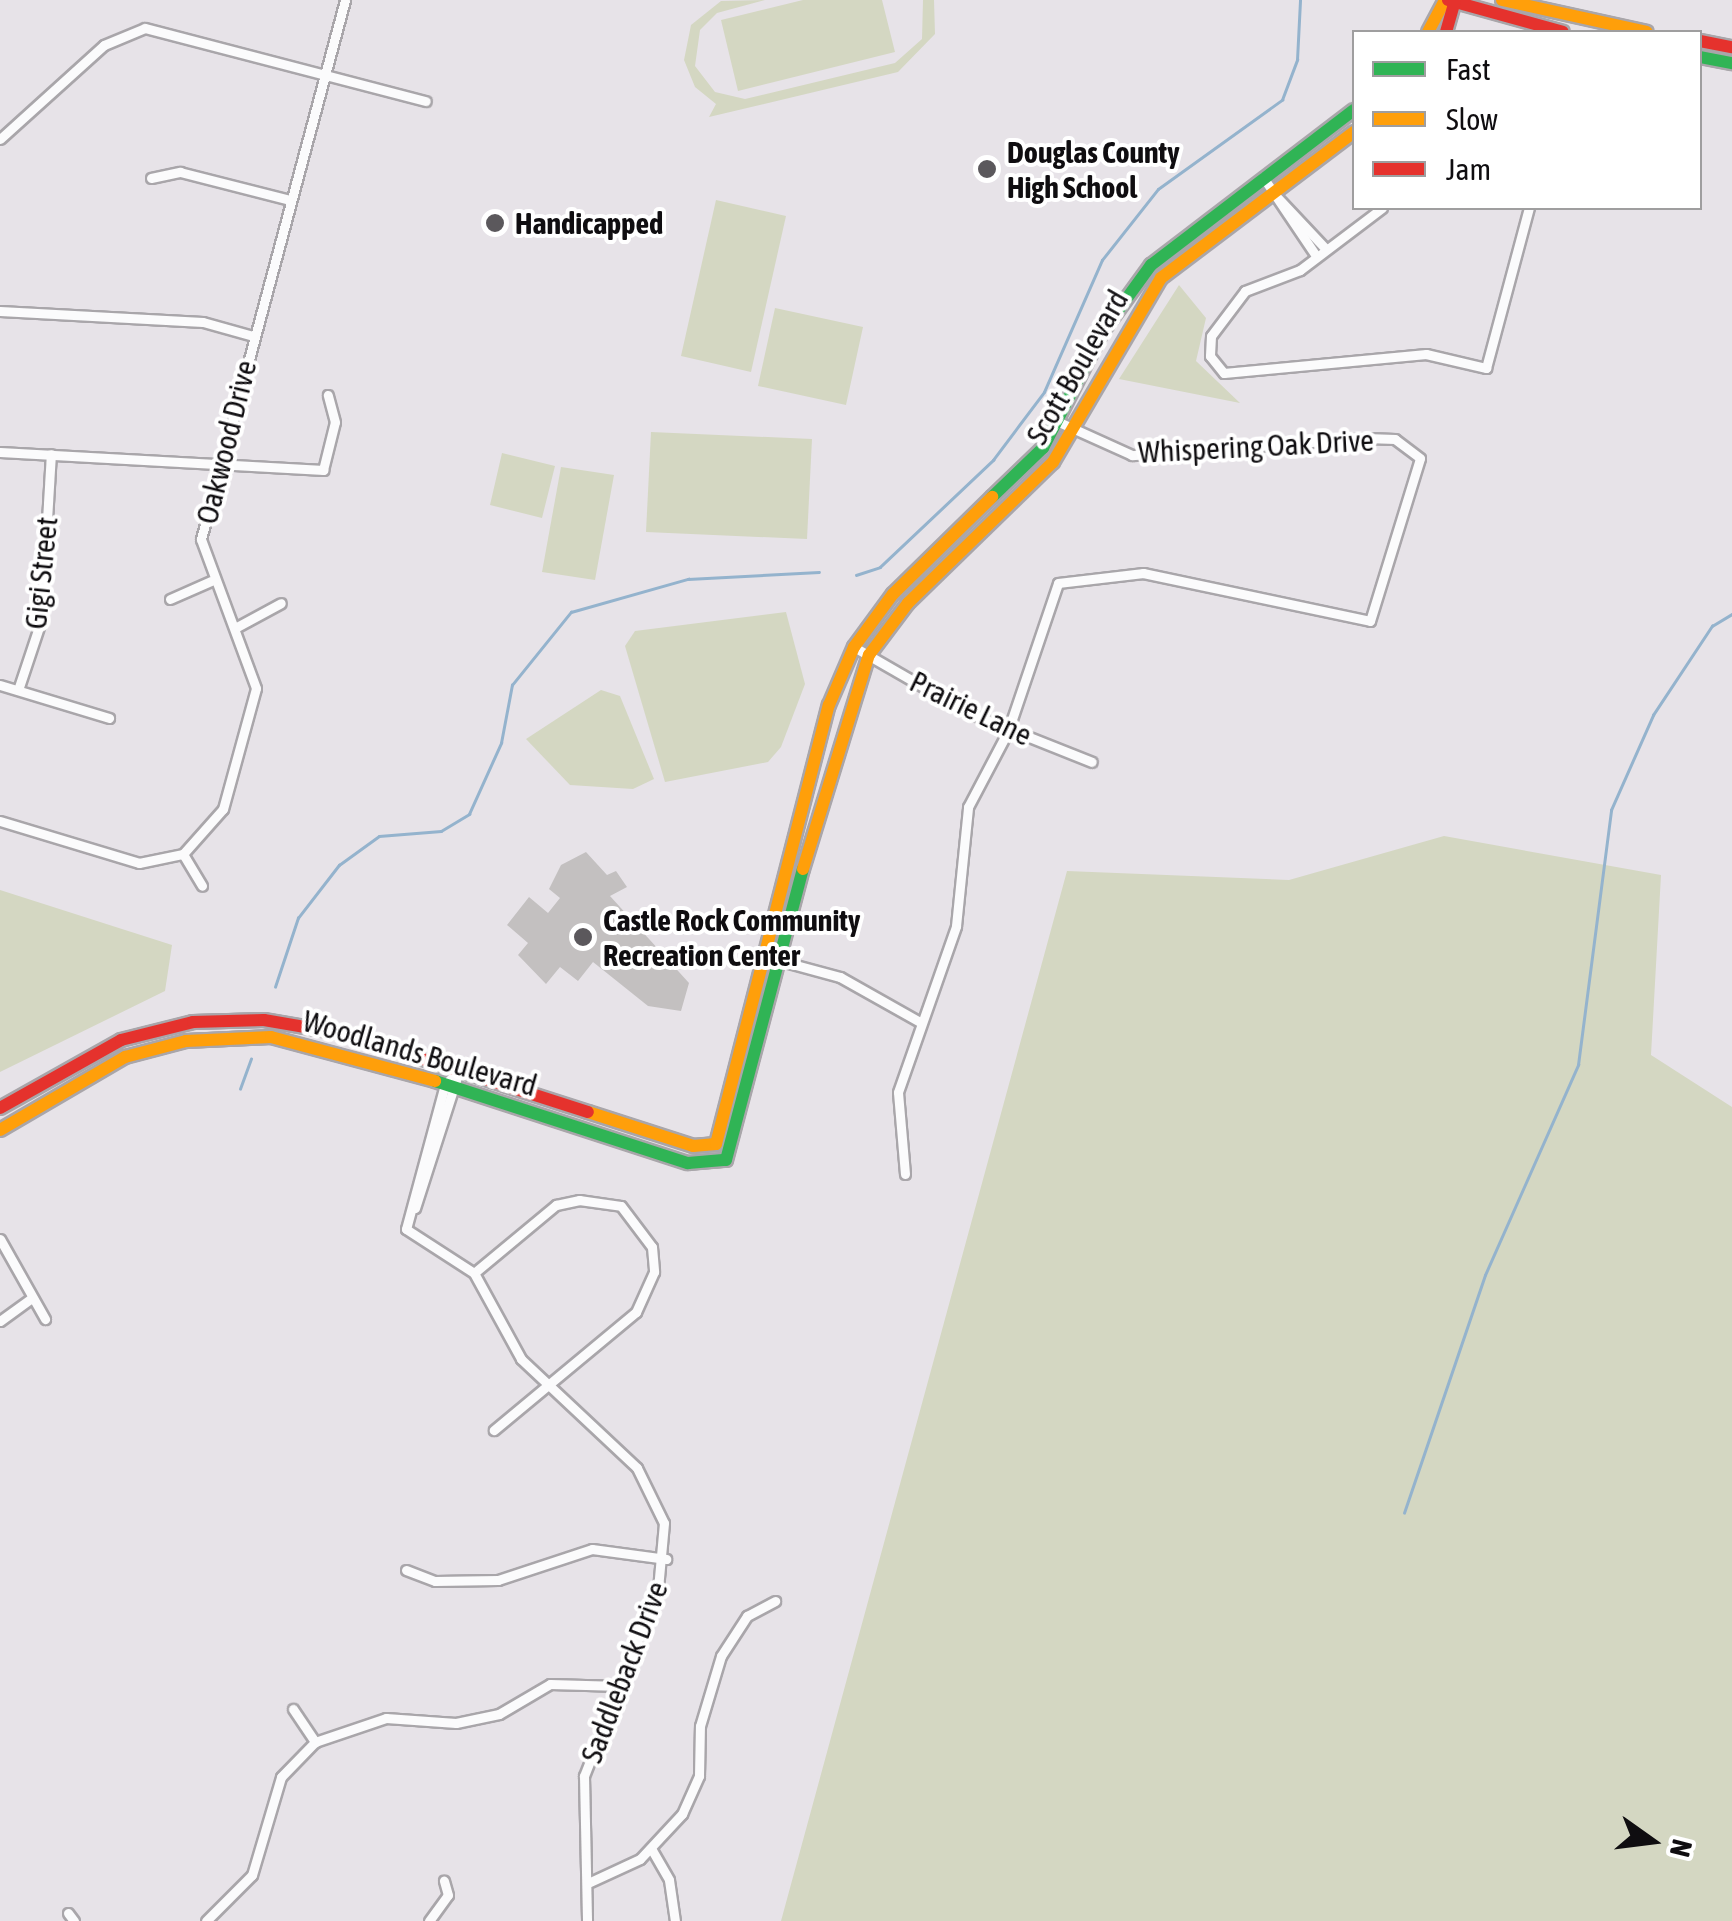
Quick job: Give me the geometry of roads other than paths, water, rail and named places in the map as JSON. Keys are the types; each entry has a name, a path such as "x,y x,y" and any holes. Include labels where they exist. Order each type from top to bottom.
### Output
{"street":[{"name":"Oakwood Drive","path":"183,854 224,809 249,719 253,668 211,581 201,539 345,0"},
{"path":"1502,0 1638,30"},
{"path":"1429,30 1451,1"},
{"path":"1446,30 1451,1"},
{"path":"1451,1 1556,30"},
{"path":"0,139 91,55 145,28 426,102"},
{"path":"1702,41 1732,47"},
{"path":"1702,57 1732,62"},
{"name":"Scott Boulevard","path":"712,1147 766,956 829,705 854,647 922,566 1016,479 1059,422 1139,278 1262,178 1352,111"},
{"name":"Scott Boulevard","path":"720,1164 736,1144 843,719 868,655 908,603 1044,474 1074,430 1152,290 1352,134"},
{"path":"151,178 180,172 290,200"},
{"path":"1262,178 1325,248"},
{"path":"1275,194 1316,256"},
{"path":"1379,210 1316,256 1245,291 1225,314 1210,356 1224,373 1426,354 1486,368 1528,210"},
{"path":"0,311 203,322 253,336"},
{"path":"0,452 323,470 335,422 328,395"},
{"name":"Whispering Oak Drive","path":"904,1174 898,1092 956,926 968,807 1008,731 1058,584 1143,573 1370,620 1420,458 1395,439 1366,438 1132,455 1059,422"},
{"name":"Gigi Street","path":"18,690 41,621 51,454"},
{"path":"170,598 211,581"},
{"path":"235,628 281,603"},
{"name":"Prairie Lane","path":"854,647 1008,731 1092,762"},
{"path":"0,685 109,718"},
{"path":"0,821 139,863 183,854 202,886"},
{"path":"766,956 840,977 920,1022"},
{"name":"Woodlands Boulevard","path":"0,1108 82,1056 193,1022 310,1026 712,1147"},
{"name":"Woodlands Boulevard","path":"0,1130 106,1064 208,1038 304,1042 688,1164 720,1164"},
{"path":"406,1229 445,1084 459,1071"},
{"path":"406,1229 460,1089 459,1071"},
{"path":"474,1273 556,1206 600,1200 639,1222 652,1247 647,1297 494,1430"},
{"name":"Saddleback Drive","path":"406,1229 474,1273 544,1388 637,1468 655,1496 666,1559 584,1776 587,1921"},
{"path":"0,1240 45,1319"},
{"path":"0,1254 12,1266"},
{"path":"0,1321 32,1298"},
{"path":"406,1570 434,1581 498,1580 592,1549 666,1559"},
{"path":"588,1884 652,1850 693,1794 721,1656 747,1616 775,1601"},
{"path":"206,1921 252,1875 281,1778 315,1742 386,1718 456,1724 499,1714 550,1684 621,1686"},
{"path":"293,1709 315,1742"},
{"path":"652,1850 670,1880 675,1921"},
{"path":"428,1921 448,1894 444,1881"}],"waterway":[{"path":"856,575 880,567 993,460 1044,392 1102,260 1158,189 1282,100 1297,60 1300,0"},
{"path":"275,987 298,918 339,865 379,836 441,831 469,814 501,743 512,685 571,612 688,579 819,572"},
{"path":"1404,1513 1485,1275 1578,1065 1611,810 1653,715 1712,626 1732,614"},
{"path":"240,1089 251,1059"}],"place":[{"name":"Douglas County High School","path":"987,169"},
{"name":"Handicapped","path":"495,223"},
{"name":"Castle Rock Community Recreation Center","path":"583,937"}]}
